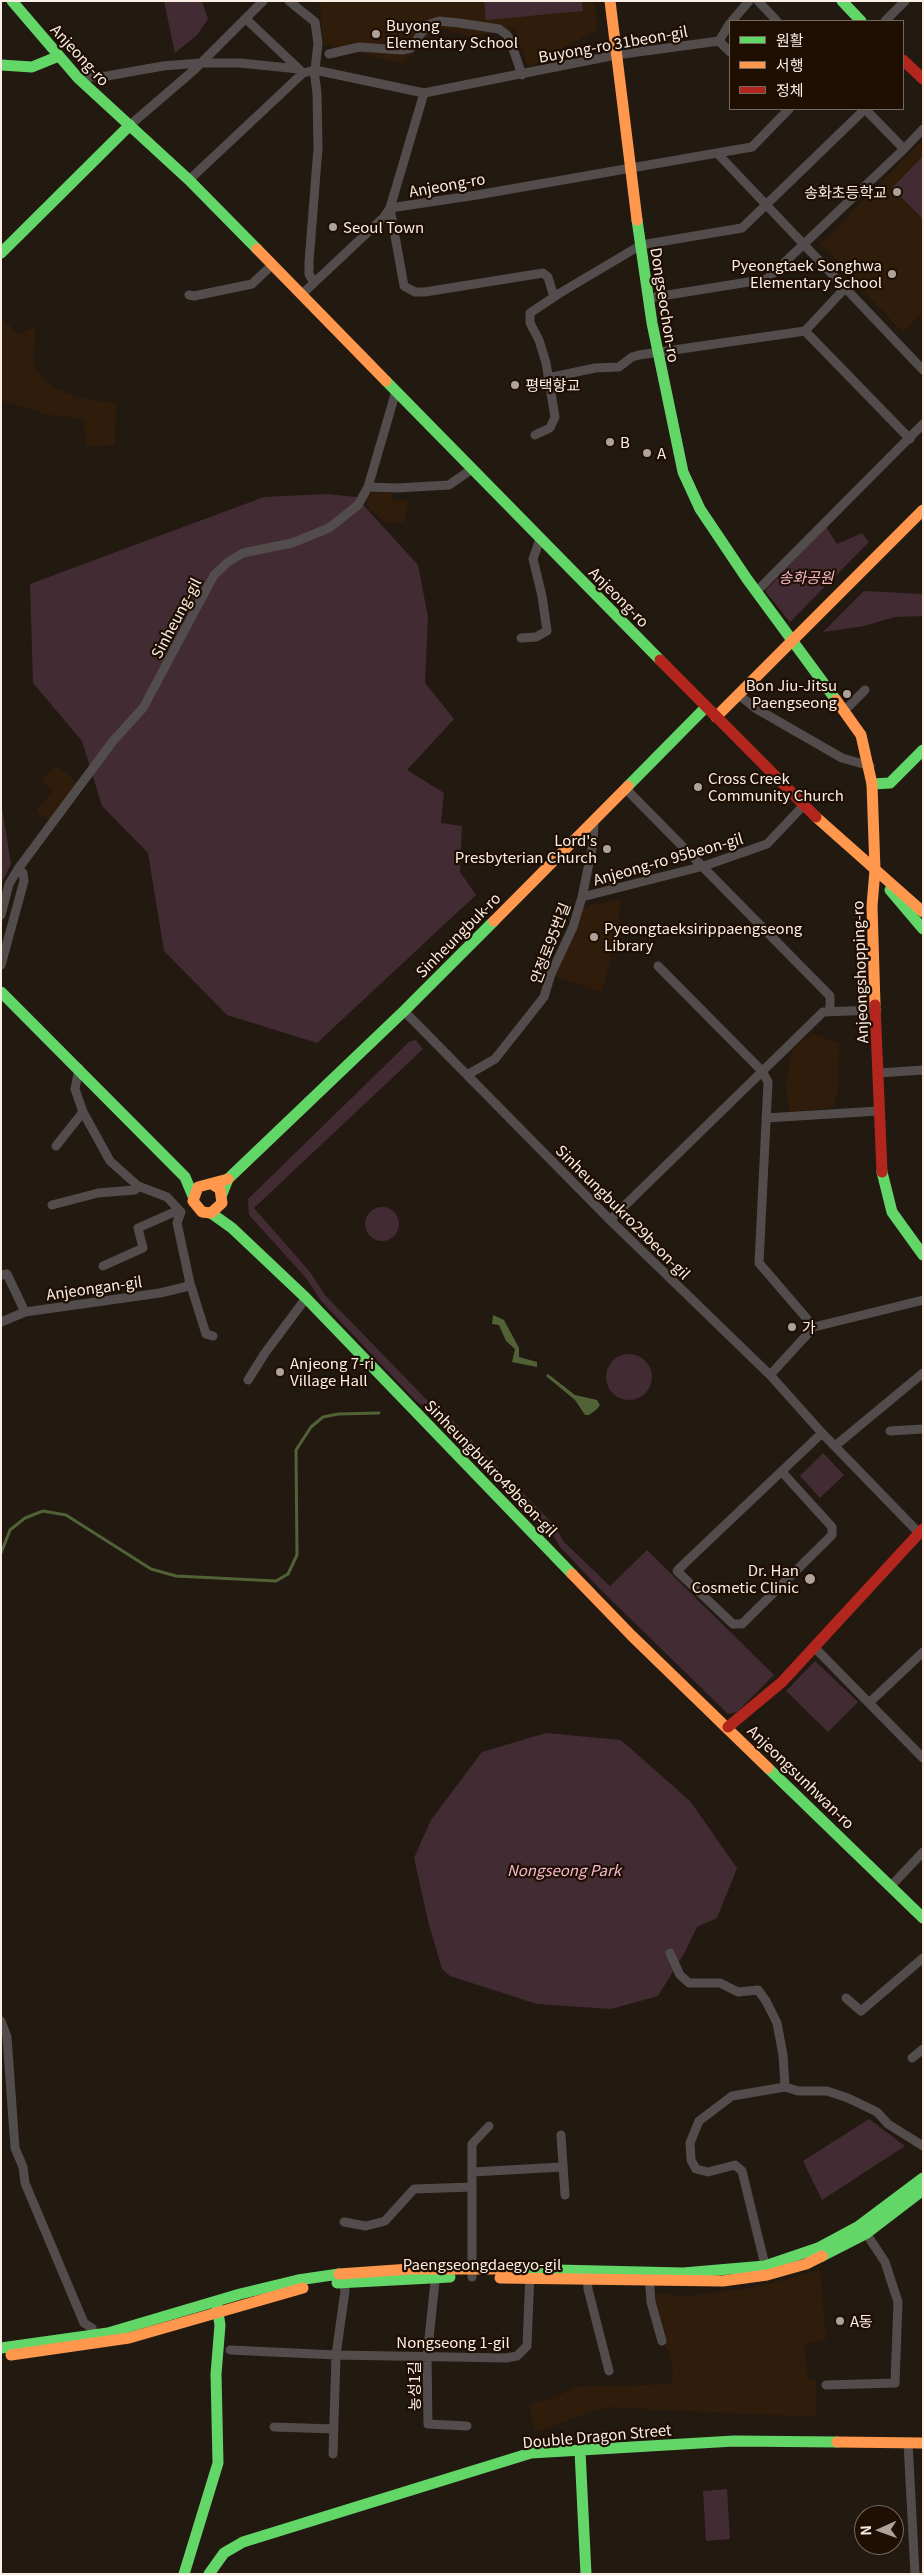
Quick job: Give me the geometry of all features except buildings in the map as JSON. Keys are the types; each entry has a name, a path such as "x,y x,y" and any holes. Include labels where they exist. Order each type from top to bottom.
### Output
{"street":[{"name":"Anjeong-ro","path":"12,1 78,78 189,180 803,806 922,909"},
{"path":"1,253 130,125 200,63 263,1"},
{"path":"289,1 315,22 318,42 314,70 317,93 318,148 309,262 309,274 314,283"},
{"name":"Dongseochon-ro","path":"610,1 640,245 657,353 683,472 700,509 861,735 870,766 872,784 875,870"},
{"path":"733,20 749,1"},
{"path":"758,1 776,20"},
{"path":"842,1 860,20"},
{"path":"886,20 905,1"},
{"path":"246,19 301,71"},
{"path":"329,54 359,47 402,50 411,48 427,25 439,21 459,23 499,29 510,40 522,75"},
{"path":"729,25 719,41 729,51"},
{"name":"Buyong-ro 31beon-gil","path":"189,180 301,71 314,70 424,93 616,55 719,41"},
{"path":"1,65 32,67 59,56"},
{"path":"904,61 923,78"},
{"path":"78,78 107,76 163,66 200,63 248,63 301,71"},
{"path":"424,93 390,208 403,282 410,291 425,292 543,273 548,277 554,297"},
{"name":"Anjeong-ro","path":"301,295 383,218 390,208 486,194 630,166 752,147 785,110"},
{"path":"535,435 550,428 555,417 539,340 530,323 530,313 640,245 742,228 864,110"},
{"path":"866,110 904,148"},
{"path":"649,298 767,279 923,129"},
{"path":"717,153 922,368"},
{"path":"189,295 194,296 252,284 272,265"},
{"path":"548,378 596,368 619,367 632,357 805,331 846,287"},
{"path":"805,331 910,439"},
{"name":"Sinheung-gil","path":"1,915 9,884 18,869 114,741 143,708 214,575 243,553 292,543 329,528 358,505 368,487 396,391"},
{"path":"757,591 923,424"},
{"path":"368,487 396,488 449,485 472,469"},
{"path":"716,717 923,510"},
{"path":"522,638 536,637 547,631 542,596 533,558 540,539"},
{"path":"844,711 865,690"},
{"path":"739,695 755,708 842,758 870,766"},
{"name":"Sinheungbuk-ro","path":"228,1179 404,1011 706,707"},
{"path":"872,784 890,783 923,750"},
{"path":"626,788 830,996 830,1011"},
{"name":"Anjeong-ro 95beon-gil","path":"582,897 704,866 767,844 803,806"},
{"name":"안정로95번길","path":"467,1075 495,1058 544,997 551,974 573,927 582,897 593,844 594,820"},
{"path":"1,965 24,881 23,873 18,869"},
{"path":"875,870 908,914 923,929"},
{"name":"Anjeongshopping-ro","path":"875,870 872,906 877,1010 878,1111 883,1180 892,1212 906,1234 923,1255"},
{"path":"658,966 762,1071 768,1082 760,1263 814,1327"},
{"path":"2,993 79,1068 185,1177 194,1201"},
{"path":"610,1220 823,1012 877,1010"},
{"name":"Sinheungbukro29beon-gil","path":"404,1011 610,1220 770,1375 822,1433 921,1531"},
{"path":"79,1068 75,1089 83,1112 110,1161 138,1186 167,1197 180,1213"},
{"path":"878,1073 923,1070"},
{"path":"766,1118 878,1111"},
{"path":"56,1146 83,1112"},
{"path":"185,1177 207,1184 222,1199 232,1228"},
{"path":"213,1336 206,1334 190,1283 177,1223 180,1213 194,1201 207,1184 228,1179"},
{"path":"211,1213 222,1199 228,1179"},
{"path":"52,1205 98,1194 135,1190 138,1186"},
{"name":"Sinheungbukro49beon-gil","path":"194,1201 202,1212 211,1213 232,1228 306,1298 632,1636 728,1727"},
{"name":"Anjeongan-gil","path":"103,1266 143,1248 138,1228 172,1213 180,1213"},
{"path":"1,1275 7,1274 25,1312"},
{"name":"Anjeongan-gil","path":"1,1322 25,1312 152,1294 185,1287 190,1283"},
{"path":"248,1380 265,1353 306,1298"},
{"path":"770,1375 814,1327 923,1300"},
{"path":"835,1446 923,1373"},
{"path":"890,1431 923,1429"},
{"path":"782,1472 832,1526 832,1535 742,1624 733,1624 678,1571 822,1433"},
{"name":"Anjeongsunhwan-ro","path":"921,1531 782,1682 728,1727 923,1918"},
{"path":"815,1648 923,1758"},
{"path":"869,1703 923,1652"},
{"path":"891,1886 923,1852"},
{"path":"670,1954 680,1975 690,1983 720,1983 738,1992 758,1990 777,2023 784,2055 784,2087"},
{"path":"846,1998 861,2011 923,1958"},
{"path":"1,2021 7,2037 15,2148 23,2167 25,2182 84,2323 92,2328 95,2340"},
{"path":"912,2058 923,2049"},
{"path":"1,2091 11,2086"},
{"path":"766,2270 742,2171 735,2165 708,2172 696,2169 691,2160 690,2143 699,2121 732,2096 784,2087 798,2091 827,2092 848,2098 877,2112 888,2124 923,2146"},
{"path":"472,2274 472,2144 489,2126"},
{"path":"561,2135 565,2195"},
{"path":"472,2172 562,2167"},
{"path":"826,2385 895,2383 898,2302 885,2262 864,2229 923,2178"},
{"path":"344,2222 366,2226 385,2221 414,2189 472,2187"},
{"name":"Paengseongdaegyo-gil","path":"1,2356 45,2352 218,2314 305,2287 343,2278 436,2274 530,2274 723,2281 766,2270 806,2264 923,2190"},
{"name":"농성1길","path":"436,2274 427,2357 428,2424 467,2426"},
{"name":"Nongseong 1-gil","path":"230,2350 336,2355 506,2358 523,2352 527,2346 530,2274"},
{"path":"587,2275 609,2371"},
{"path":"649,2277 650,2302 662,2341"},
{"path":"1,2348 95,2340 108,2333 298,2280 343,2278 336,2355 333,2454"},
{"path":"184,2574 218,2463 219,2439 216,2374 220,2325 215,2302"},
{"path":"274,2427 334,2430"},
{"name":"Double Dragon Street","path":"209,2574 224,2553 243,2542 532,2453 734,2441 923,2442"},
{"path":"908,2442 915,2574"},
{"path":"580,2451 586,2574"}],"shaded area":[{"name":"Buyong Elementary School","path":"320,1 595,1 597,30 528,67 515,28 472,37 436,27 404,64 323,44"},
{"name":"송화초등학교","path":"923,139 923,312 903,333 821,244"},
{"path":"1,318 19,334 36,326 33,359 37,372 52,387 80,398 116,403 115,445 87,446 83,418 48,415 1,400"},
{"path":"371,492 392,493 393,501 409,500 404,522 385,523 366,504"},
{"path":"55,765 79,784 49,821 36,811 53,791 41,781"},
{"path":"620,899 619,926 602,992 553,976 583,907"},
{"path":"811,1033 839,1043 838,1090 833,1108 789,1112 786,1082 793,1049"},
{"path":"493,1315 504,1320 519,1348 519,1357 537,1362 537,1367 512,1362 515,1349 506,1341 499,1325 492,1324"},
{"path":"548,1374 575,1395 597,1400 600,1405 589,1415 585,1415 575,1400 546,1376"},
{"path":"820,2270 826,2340 804,2344 808,2379 816,2380 816,2417 605,2407 535,2432 529,2404 552,2398 577,2387 671,2384 673,2368 653,2304 658,2294 690,2296 752,2288"}],"green space":[{"path":"164,1 202,1 208,19 197,35 175,53"},
{"path":"484,1 582,1 583,11 486,20"},
{"path":"923,156 923,219 892,188"},
{"path":"327,494 356,497 418,565 428,617 425,683 454,719 407,770 444,793 441,823 462,826 460,872 476,895 317,1043 227,1015 164,951 148,853 102,806 82,741 33,683 30,584 264,497"},
{"name":"송화공원","path":"826,527 837,544 862,533 869,542 790,622 765,591"},
{"path":"864,591 923,594 923,616 895,617 864,626 823,632"},
{"path":"1,801 11,864 1,884"},
{"path":"416,1040 423,1049 254,1208 310,1272 325,1295 427,1400 445,1413 499,1468 496,1472 441,1418 416,1401 321,1301 306,1278 249,1215 248,1199 409,1042"},
{"path":"382,1207 394,1212 399,1224 394,1236 382,1241 370,1236 365,1224 370,1212"},
{"path":"629,1354 642,1358 648,1364 652,1377 648,1390 642,1396 629,1400 616,1396 610,1390 606,1377 610,1364 616,1358"},
{"path":"823,1453 844,1475 820,1498 800,1476"},
{"path":"516,1486 554,1525 564,1542 610,1586 647,1550 774,1675 737,1712 728,1714 603,1592 560,1547 548,1526 512,1489"},
{"path":"815,1661 858,1702 828,1732 786,1691"},
{"name":"Nongseong Park","path":"546,1733 621,1740 690,1801 737,1868 717,1918 697,1927 686,1950 658,1996 611,2009 537,2004 450,1976 442,1969 428,1921 414,1858 431,1820 482,1752"},
{"path":"869,2119 905,2146 822,2200 803,2161"},
{"path":"727,2489 730,2539 706,2541 703,2491"}],"waterway":[{"path":"1,1553 10,1530 25,1518 43,1511 66,1515 151,1569 176,1576 276,1581 288,1574 297,1555 296,1450 311,1427 323,1417 338,1414 379,1413"}],"traffic: fast":[{"path":"12,1 78,78 189,180 257,249"},
{"path":"842,1 860,20"},
{"path":"1,65 32,67 59,56"},
{"path":"1,253 130,125"},
{"path":"637,220 652,323 683,472 700,509 747,579 836,700"},
{"path":"386,381 660,660"},
{"path":"628,786 706,707"},
{"path":"872,784 890,783 923,750"},
{"path":"890,890 923,929"},
{"path":"222,1194 228,1179 404,1011 494,921"},
{"path":"1,992 185,1177 193,1196"},
{"path":"882,1172 892,1212 923,1255"},
{"path":"211,1213 232,1228 306,1298 572,1574"},
{"path":"768,1768 923,1918"},
{"path":"514,2269 683,2273 765,2266 818,2248 859,2226 923,2178"},
{"path":"822,2256 867,2233 923,2190"},
{"path":"1,2348 108,2333 240,2294 298,2280 339,2274"},
{"path":"337,2283 450,2277"},
{"path":"184,2574 218,2463 216,2374 220,2325 217,2307"},
{"path":"209,2574 224,2553 243,2542 531,2453 734,2441 837,2442"},
{"path":"580,2451 586,2574"}],"traffic: slow":[{"path":"610,1 637,220"},
{"path":"257,249 386,381"},
{"path":"716,717 923,510"},
{"path":"836,700 861,735 872,784 875,870 872,906 875,1005"},
{"path":"494,921 628,786"},
{"path":"816,817 923,912"},
{"path":"212,1184 220,1189 222,1203 211,1213 202,1212 193,1201 198,1187 228,1179"},
{"path":"572,1574 632,1636 768,1768"},
{"path":"500,2278 723,2281 767,2275 806,2264 822,2256"},
{"path":"339,2274 410,2269 514,2269"},
{"path":"11,2355 129,2338 303,2288"},
{"path":"837,2442 923,2443"}],"traffic: jam":[{"path":"904,61 923,79"},
{"path":"660,660 816,817"},
{"path":"875,1005 882,1172"},
{"path":"728,1727 782,1682 923,1529"}],"place":[{"name":"Buyong Elementary School","path":"376,34"},
{"name":"송화초등학교","path":"897,192"},
{"name":"Seoul Town","path":"333,227"},
{"name":"Pyeongtaek Songhwa Elementary School","path":"892,274"},
{"name":"평택향교","path":"515,385"},
{"name":"B","path":"610,442"},
{"name":"A","path":"647,453"},
{"name":"Bon Jiu-Jitsu Paengseong","path":"847,694"},
{"name":"Cross Creek Community Church","path":"698,787"},
{"name":"Lord's Presbyterian Church","path":"607,849"},
{"name":"Pyeongtaeksirippaengseong Library","path":"594,937"},
{"name":"가","path":"792,1327"},
{"name":"Anjeong 7-ri Village Hall","path":"280,1372"},
{"name":"Dr. Han Cosmetic Clinic","path":"810,1579"},
{"name":"A동","path":"840,2321"}]}
